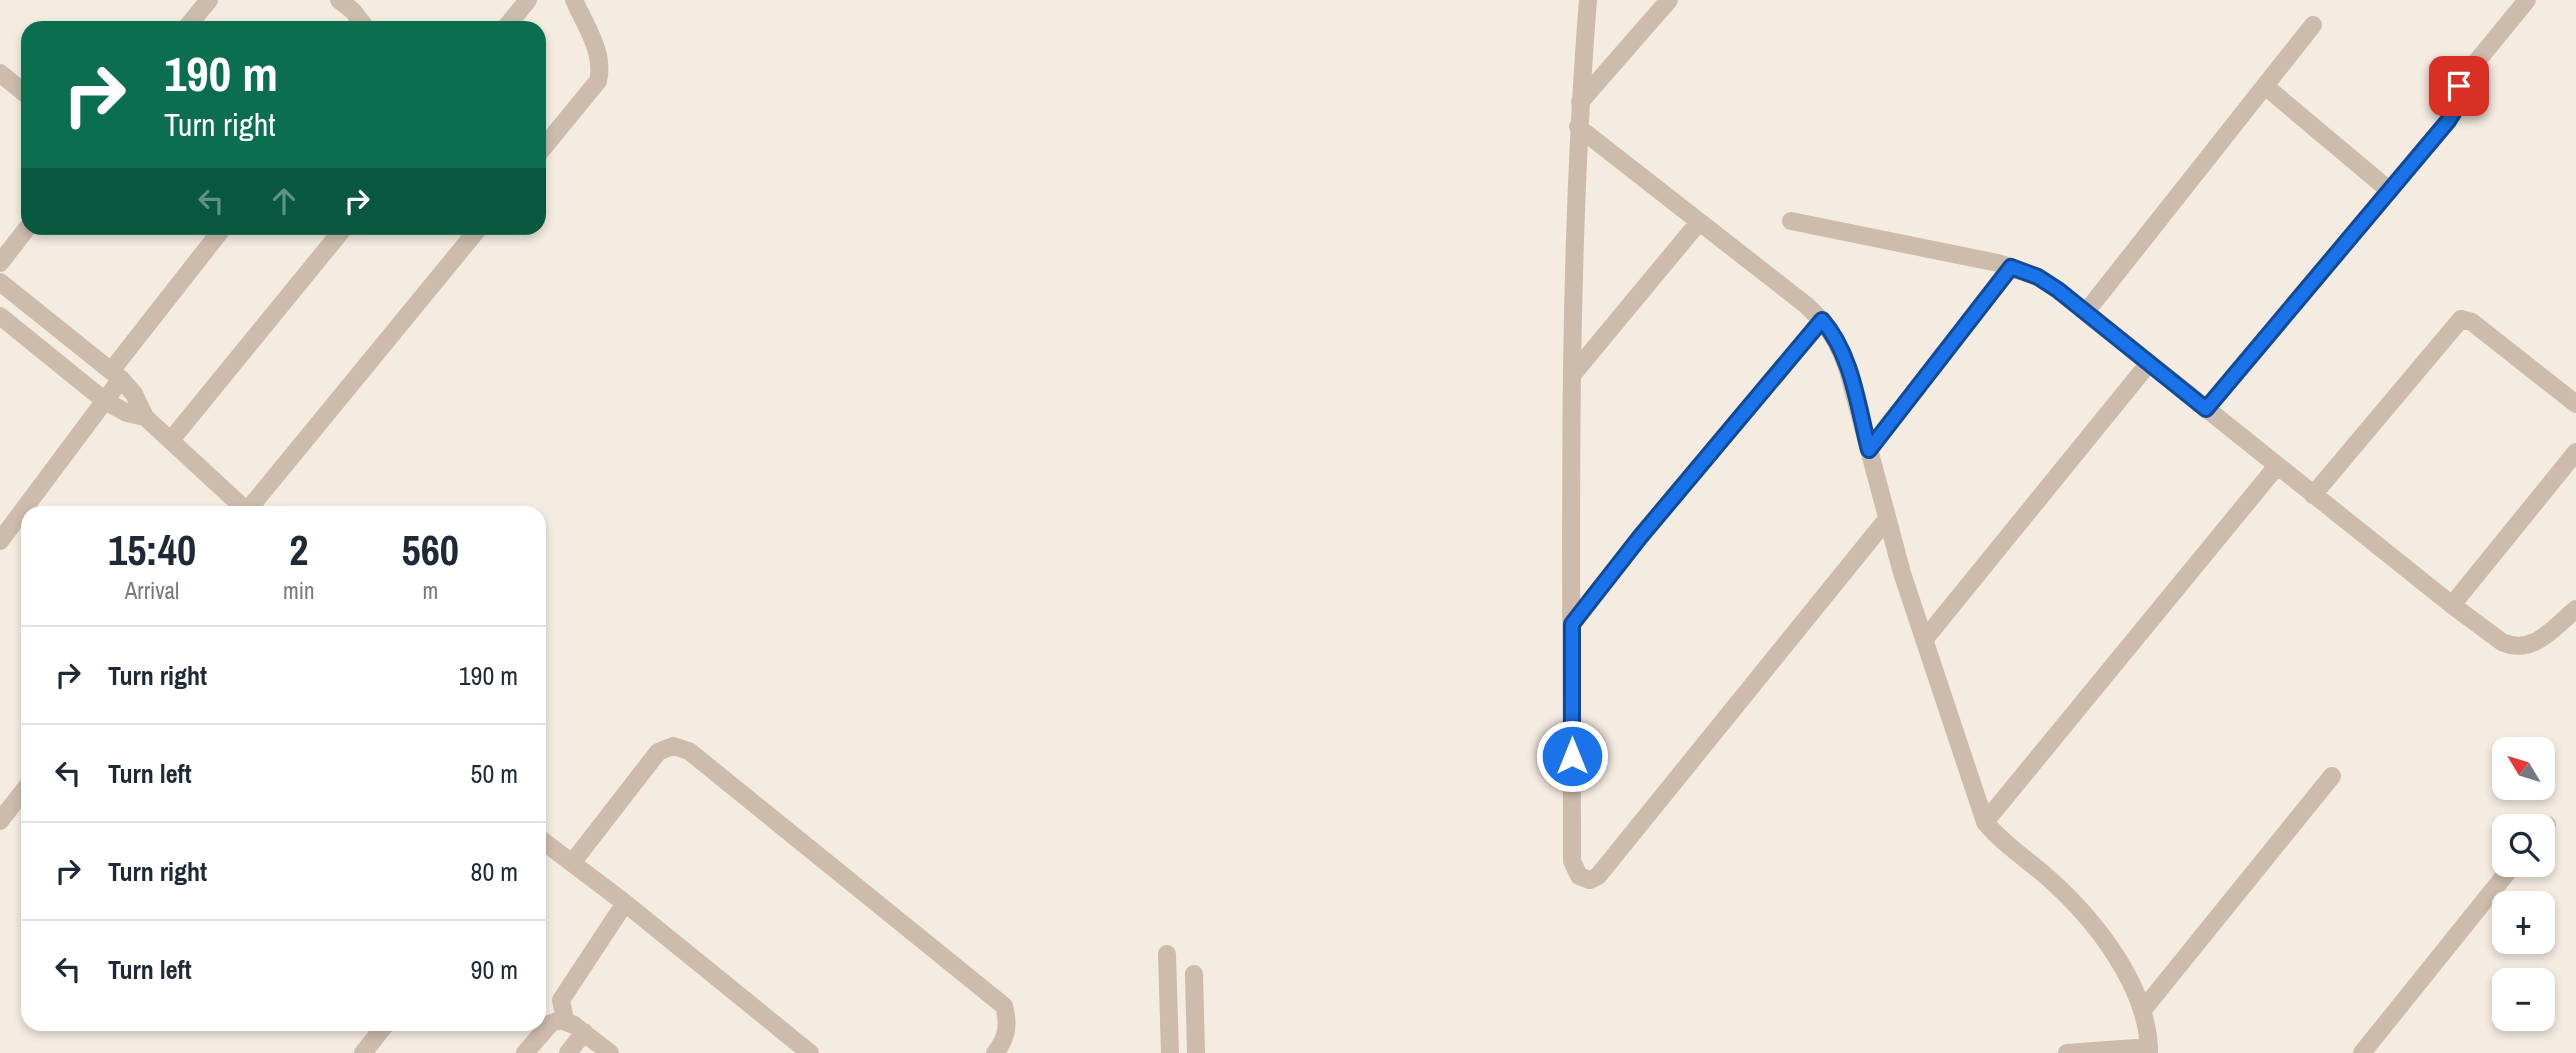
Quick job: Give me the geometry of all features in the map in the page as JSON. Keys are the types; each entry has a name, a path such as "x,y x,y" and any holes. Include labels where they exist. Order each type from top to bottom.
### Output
{"street":[{"path":"192,21 209,0"},
{"path":"339,0 361,21"},
{"path":"511,21 528,0"},
{"path":"546,144 598,81 600,72 601,61 596,47 574,0"},
{"path":"1588,0 1578,127 1573,374 1572,861 1579,876 1590,880 1598,876 1887,519"},
{"path":"1580,102 1669,0"},
{"path":"2206,409 2448,121 2464,77 2528,0"},
{"path":"2086,312 2313,25"},
{"path":"0,73 21,90"},
{"path":"2265,86 2389,191"},
{"path":"1578,127 1822,320 1832,331 1841,349 1902,573 1985,822 1994,833 2084,911 2113,950 2142,1011 2149,1050 2067,1053"},
{"path":"1791,221 2011,267 2038,277 2086,312 2452,606 2502,642 2525,647 2536,642 2576,609"},
{"path":"1573,374 1699,222"},
{"path":"0,263 22,235"},
{"path":"26,506 105,401 116,375 218,235"},
{"path":"171,440 338,235"},
{"path":"253,506 472,235"},
{"path":"1869,450 2011,267"},
{"path":"0,282 116,375 134,394 145,416 242,506"},
{"path":"0,316 105,401 127,413 145,416"},
{"path":"2313,495 2461,319 2472,322 2576,404"},
{"path":"1572,624 1640,537 1822,320"},
{"path":"1924,640 2149,363"},
{"path":"2452,606 2576,452"},
{"path":"1985,822 2277,466"},
{"path":"0,541 21,513"},
{"path":"572,863 658,752 673,746 689,751 1004,1006 1008,1021 1004,1041 995,1053"},
{"path":"2142,1011 2332,776"},
{"path":"0,821 21,794"},
{"path":"546,843 810,1053"},
{"path":"2362,1053 2504,877"},
{"path":"565,1020 561,1000 625,904"},
{"path":"1167,954 1170,1053"},
{"path":"1194,974 1196,1053"},
{"path":"546,1029 555,1020 565,1020 610,1053"},
{"path":"363,1053 380,1031"},
{"path":"525,1053 544,1031"},
{"path":"568,1053 583,1032"}],"route":[{"path":"1572,756 1572,624 1640,537 1822,320 1832,331 1841,349 1869,450 2011,267 2038,277 2058,290 2206,409 2448,121 2453,113 2459,86"}]}
